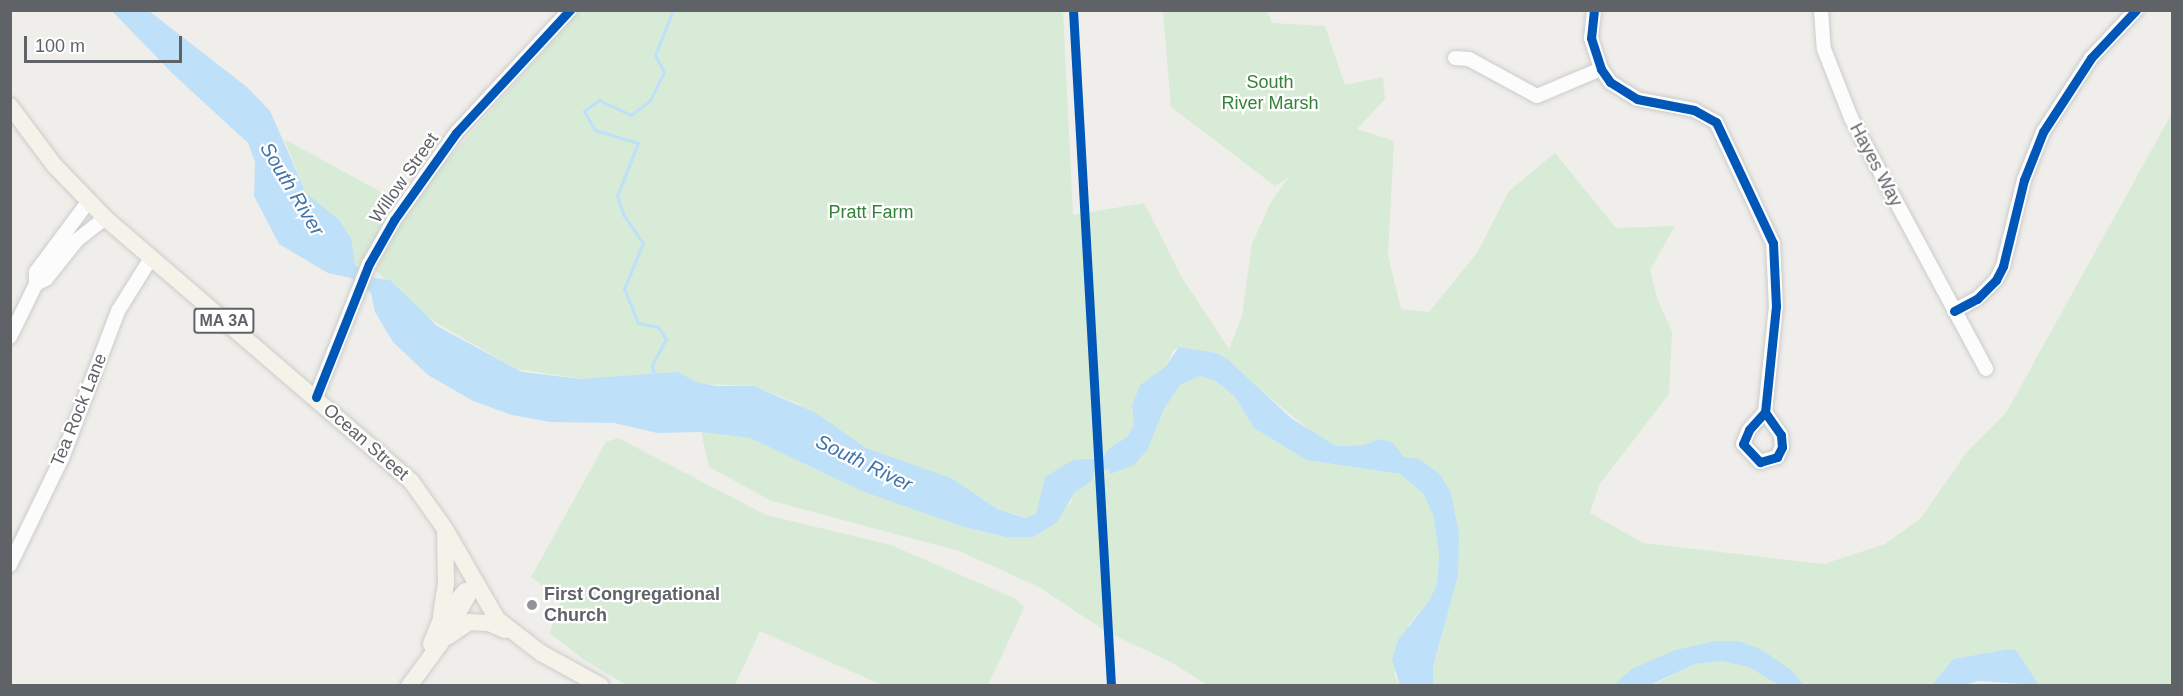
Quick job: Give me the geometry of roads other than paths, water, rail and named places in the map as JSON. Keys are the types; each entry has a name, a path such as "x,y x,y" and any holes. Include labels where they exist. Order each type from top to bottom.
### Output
{"main road":[{"name":"Ocean Street","path":"10,106 54,165 105,218 411,481 445,529 497,619 526,644 601,686"},
{"path":"441,619 446,583 445,529"},
{"path":"422,666 441,619 450,604 476,583"},
{"path":"409,686 440,644 476,583"},
{"path":"440,644 463,624 480,622 504,629 526,644"}],"street":[{"name":"Willow Street","path":"316,398 369,264 394,220 456,133 570,10"},
{"path":"1594,10 1591,38 1601,69 1610,82 1637,99 1706,114 1716,122 1730,145 1775,256 1776,306 1765,412"},
{"name":"Hayes Way","path":"1821,10 1824,49 1851,118 1986,369"},
{"path":"1954,311 1977,299 1995,280 2003,266 2024,180 2043,132 2091,58 2136,10"},
{"path":"1455,58 1469,58 1537,96 1601,69"},
{"path":"10,337 36,284 36,272 88,202"},
{"path":"36,284 46,279 77,240 105,218"},
{"name":"Tea Rock Lane","path":"10,565 62,458 118,311 151,258"}],"water":[{"name":"South River","path":"112,11 149,11 247,87 270,111 306,193 339,220 351,238 355,265 375,278 390,280 437,326 522,372 581,379 678,372 696,382 716,386 754,386 816,413 866,448 953,479 997,509 1025,518 1036,514 1045,477 1073,460 1103,458 1108,449 1127,437 1134,425 1132,405 1140,385 1166,366 1179,347 1216,353 1227,359 1292,419 1336,446 1364,445 1379,439 1392,442 1404,457 1419,459 1440,474 1451,493 1459,534 1458,575 1433,667 1433,685 1400,685 1392,660 1398,640 1429,601 1437,584 1439,554 1433,514 1423,493 1400,474 1306,460 1254,428 1235,397 1216,381 1200,376 1180,385 1164,409 1148,449 1134,465 1110,474 1109,469 1094,472 1092,481 1075,492 1057,522 1033,537 1006,537 961,526 864,492 750,438 701,432 657,433 614,423 550,422 512,415 473,401 428,375 393,342 375,312 371,293 351,278 328,273 279,244 254,196 255,162 248,143 173,74"},
{"path":"1715,641 1739,641 1762,650 1791,670 1804,685 1778,685 1749,667 1721,661 1695,664 1650,685 1613,685 1632,669 1675,650"},
{"path":"2009,649 2016,650 2039,685 1979,681 1964,685 1932,685 1953,659"}],"waterway":[{"path":"654,375 652,365 666,339 658,327 638,323 624,289 643,243 624,216 617,196 638,143 595,130 584,111 599,100 631,115 650,100 664,72 655,55 673,10"}],"place":[{"name":"First Congregational Church","path":"532,605"}],"park label":[{"name":"South River Marsh","path":"1270,94"},
{"name":"Pratt Farm","path":"871,212"}]}
